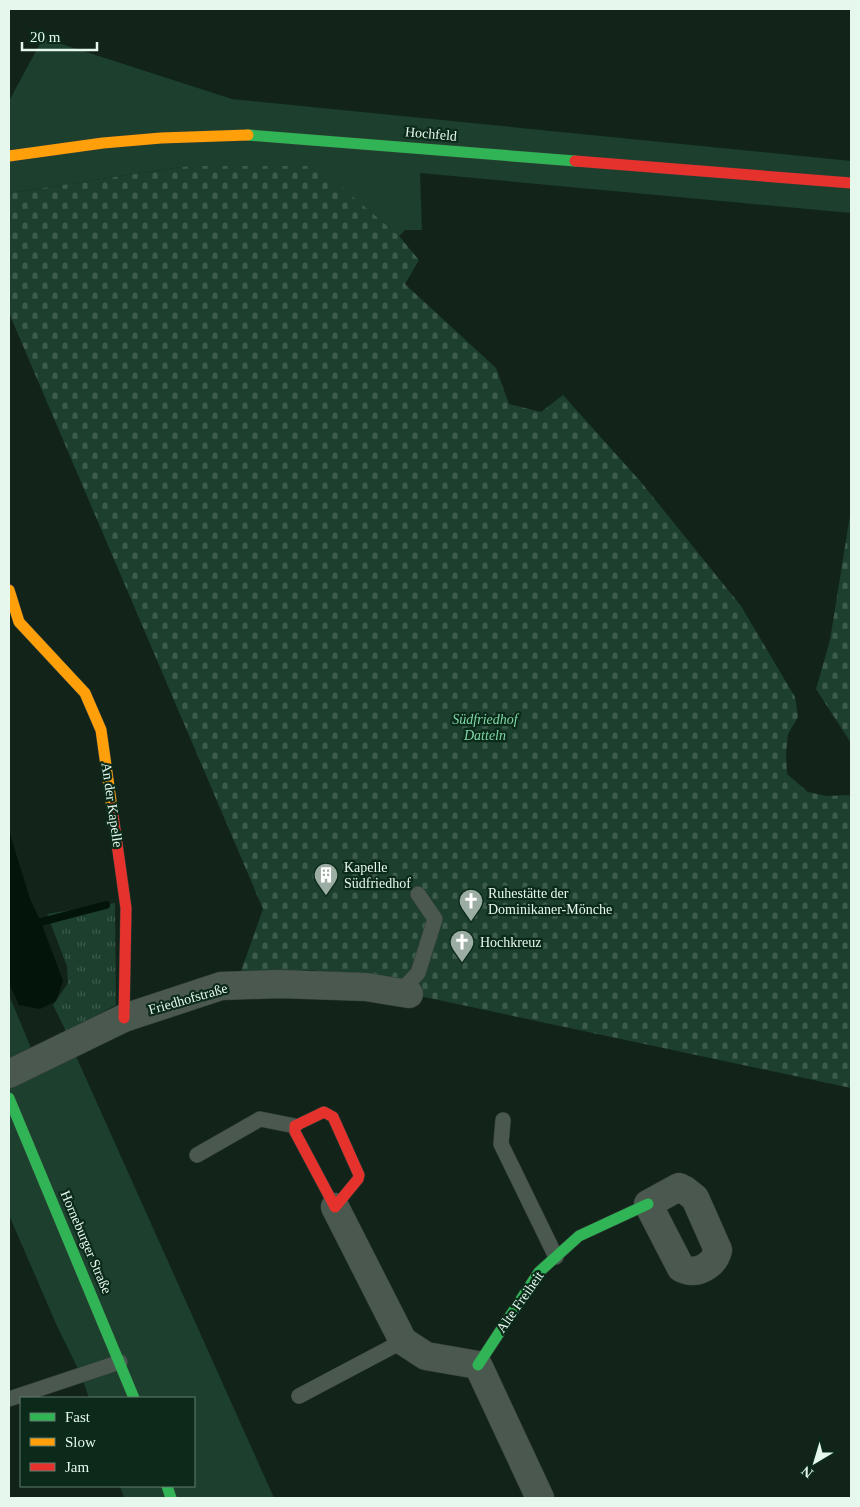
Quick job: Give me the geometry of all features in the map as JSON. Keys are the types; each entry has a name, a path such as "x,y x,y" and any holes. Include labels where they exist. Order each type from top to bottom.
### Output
{"street":[{"name":"Hochfeld","path":"9,156 103,143 161,138 242,135 851,183"},
{"name":"An der Kapelle","path":"9,590 14,625 86,693 101,730 126,908 124,1018"},
{"name":"Friedhofstraße","path":"9,1074 124,1018 221,986 280,984 366,987 404,993"},
{"name":"Horneburger Straße","path":"9,1098 134,1397"},
{"path":"335,1207 358,1179 359,1175 333,1117 324,1112 295,1126 295,1132 403,1341 426,1356 478,1365 540,1498"},
{"name":"Alte Freiheit","path":"478,1365 539,1272 579,1236 648,1204"}],"lane":[{"path":"404,993 418,973 435,919 418,894"},
{"path":"197,1154 260,1119 295,1126"},
{"path":"503,1120 501,1144 556,1257"},
{"path":"299,1396 403,1341"},
{"path":"9,1399 120,1362"}],"green space":[{"path":"43,38 232,99 851,161 851,213 420,173 422,230 405,230 399,236 316,166 188,166 9,193 9,101"},
{"name":"Südfriedhof Datteln","path":"188,166 317,166 399,236 419,260 405,284 496,368 509,404 541,412 563,395 640,481 741,606 795,697 798,717 788,734 786,753 787,774 808,792 827,796 849,795 851,800 851,1088 410,994 367,987 313,970 240,974 263,909 9,313 9,193"},
{"path":"851,509 851,743 816,689 830,640"},
{"path":"115,903 116,1005 66,1031 53,1005 68,983 67,966 47,914"},
{"path":"9,995 31,1048 71,1045 274,1498 174,1498 169,1487 195,1487 195,1397 89,1397 81,1375 57,1326 9,1215"},
{"path":"120,1487 167,1487 172,1498 124,1498"}],"shaded area":[{"path":"9,831 30,899 41,922 63,981 56,1001 40,1009 19,1005 9,984"}],"waterway":[{"path":"41,922 106,905"}],"traffic: fast":[{"path":"248,135 575,161"},
{"path":"9,1098 134,1397"},
{"path":"478,1365 539,1272 579,1236 648,1204"},
{"path":"167,1487 171,1498"}],"traffic: slow":[{"path":"9,156 103,143 161,138 248,135"},
{"path":"9,590 19,622 85,693 101,730 112,808"}],"traffic: jam":[{"path":"575,161 851,183"},
{"path":"112,808 126,908 124,1018"},
{"path":"324,1112 333,1117 359,1175 358,1179 335,1207 295,1132 295,1126 324,1112"}],"place":[{"name":"Kapelle Südfriedhof","path":"326,896"},
{"name":"Ruhestätte der Dominikaner-Mönche","path":"471,922"},
{"name":"Hochkreuz","path":"462,963"}]}
